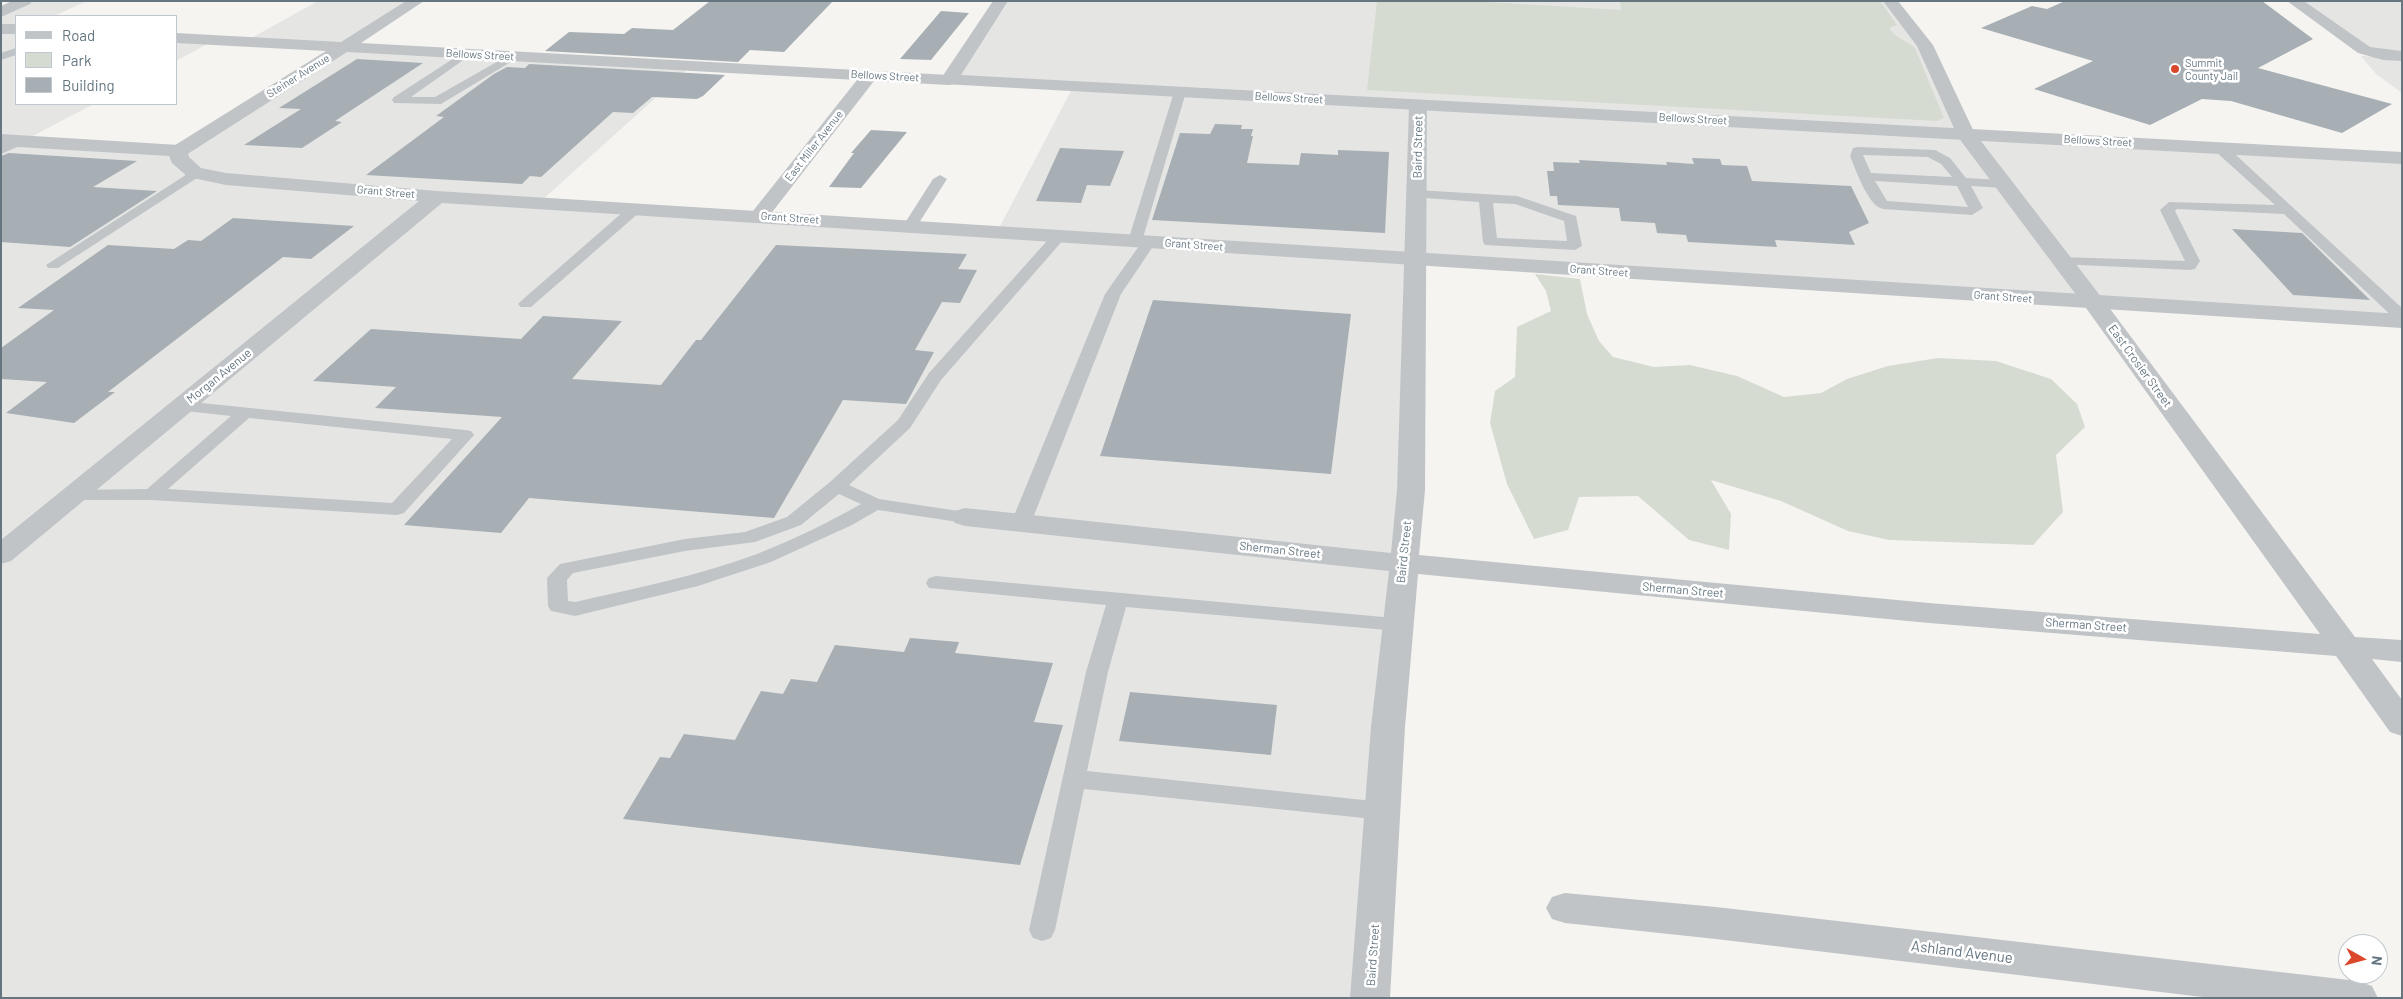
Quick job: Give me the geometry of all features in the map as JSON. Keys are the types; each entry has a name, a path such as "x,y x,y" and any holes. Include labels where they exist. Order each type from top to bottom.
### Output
{"street":[{"path":"1,12 25,1"},
{"name":"Steiner Avenue","path":"179,151 417,1"},
{"path":"949,80 1002,1"},
{"name":"East Crosier Street","path":"1890,1 1925,45 1965,133 2094,303 2402,724"},
{"path":"2294,1 2364,50 2383,55 2402,56"},
{"path":"1,28 15,29"},
{"name":"Bellows Street","path":"178,38 2402,158"},
{"name":"East Miller Avenue","path":"759,216 869,76"},
{"name":"Baird Street","path":"1370,998 1384,811 1388,727 1402,563 1411,490 1418,105"},
{"path":"10,140 179,151 179,159 196,173"},
{"name":"Grant Street","path":"196,173 226,179 437,196 2400,322"},
{"name":"Morgan Avenue","path":"1,554 437,196"},
{"name":"Sherman Street","path":"965,517 1402,563 1929,613 2402,651"},
{"name":"Ashland Avenue","path":"1565,908 2358,998"}],"lane":[{"path":"1,57 15,51"},
{"path":"465,54 398,100 437,101 513,57"},
{"path":"1021,523 1113,294 1142,241 1180,92"},
{"path":"1,150 10,140"},
{"path":"2220,148 2288,210 2400,322"},
{"path":"1858,151 1930,153 1940,155 1946,160 1976,208 1972,211 1893,208 1883,205 1878,200 1866,177 1856,156 1858,151"},
{"path":"53,266 196,173"},
{"path":"1866,177 2004,184"},
{"path":"910,226 940,179"},
{"path":"1417,194 1486,198 1517,200 1571,219 1575,246 1490,242 1486,198"},
{"path":"2062,261 2190,266 2193,261 2167,210 2174,205 2288,210"},
{"path":"526,304 636,208"},
{"path":"875,504 845,521 764,558 691,581 575,609 558,606 557,578 567,568 685,545 748,538 794,521 837,486 904,424 934,376 1059,236"},
{"path":"72,496 152,494 397,509 465,435 182,406"},
{"path":"152,494 246,412"},
{"path":"837,486 875,504 965,517"},
{"path":"936,582 1398,624"},
{"path":"1042,930 1098,672 1118,599"},
{"path":"1075,780 1384,811"}],"shaded area":[{"path":"25,1 87,1 56,15 15,15 15,105 92,105 25,140 179,151 344,47 244,42 318,1 417,1 346,47 691,66 541,201 997,232 1073,87 949,80 1001,1 1890,1 1899,12 1948,99 2094,303 1415,260 1370,998 1,998 1,12"},
{"path":"2298,1 2402,1 2402,54 2364,49"},
{"path":"178,38 215,40 178,60"},
{"path":"2361,56 2402,58 2402,93 2376,74"},
{"path":"1972,136 2402,158 2402,320 2098,302"}],"green space":[{"path":"1377,1 1472,1 1621,10 1620,1 1880,1 1897,25 1889,28 1891,31 1915,48 1944,118 1937,121 1367,90"},
{"path":"1535,274 1580,279 1587,314 1599,341 1613,357 1654,367 1690,365 1737,376 1784,397 1821,393 1847,379 1888,366 1938,358 1996,361 2051,379 2077,404 2085,427 2056,455 2063,512 2033,545 1889,540 1848,531 1781,501 1711,480 1731,514 1729,550 1689,540 1638,496 1579,497 1568,530 1534,539 1507,484 1490,423 1495,391 1515,377 1517,327 1551,311 1546,291"}],"building":[{"path":"710,1 833,1 784,52 750,50 738,62 545,51 569,32 624,34 632,28 673,30"},
{"name":"Summit County Jail","path":"2065,1 2262,1 2313,39 2258,68 2392,104 2342,133 2231,101 2202,99 2150,125 2034,89 2093,61 1981,28 2032,6 2047,9"},
{"path":"941,11 969,13 931,60 900,59"},
{"path":"357,59 423,63 335,121 342,122 302,148 244,145 301,109 279,108"},
{"path":"529,64 725,75 703,96 697,99 652,97 633,113 613,112 541,177 530,176 522,184 366,175 444,117 436,116 494,74 507,67 525,68"},
{"path":"1215,124 1242,125 1241,129 1253,129 1247,163 1299,165 1301,153 1338,155 1338,150 1389,152 1385,233 1152,220 1180,133 1210,134"},
{"path":"871,130 907,132 861,188 829,187 854,153 851,153"},
{"path":"1060,148 1124,151 1110,186 1087,185 1081,203 1036,201"},
{"path":"9,153 137,161 93,187 157,191 70,247 1,242 1,156"},
{"path":"1692,158 1720,159 1722,165 1747,166 1752,181 1851,186 1869,223 1849,232 1855,245 1775,240 1777,247 1688,242 1686,235 1657,233 1655,223 1621,221 1619,208 1558,205 1557,196 1550,196 1547,171 1554,171 1553,162 1580,163 1579,160 1667,165 1666,162 1694,164"},
{"path":"233,218 354,226 311,259 283,257 108,392 115,392 74,423 6,413 47,382 1,379 1,348 54,310 18,308 108,245 174,249 188,240 201,241"},
{"path":"2232,229 2302,233 2370,300 2293,295"},
{"path":"776,245 967,254 958,269 977,270 960,303 942,302 915,350 934,352 906,404 843,400 774,518 529,498 501,533 404,525 502,417 375,408 396,387 313,381 371,329 521,339 543,316 622,321 572,379 661,385 696,340 701,340"},
{"path":"1153,300 1351,314 1331,474 1100,456"},
{"path":"910,638 959,642 955,653 1053,663 1034,722 1063,725 1020,865 623,819 660,757 670,758 684,734 735,740 761,691 783,694 791,679 817,682 835,645 904,652"},
{"path":"1130,692 1277,705 1271,755 1119,741"}],"place":[{"name":"Summit County Jail","path":"2175,69"}]}
